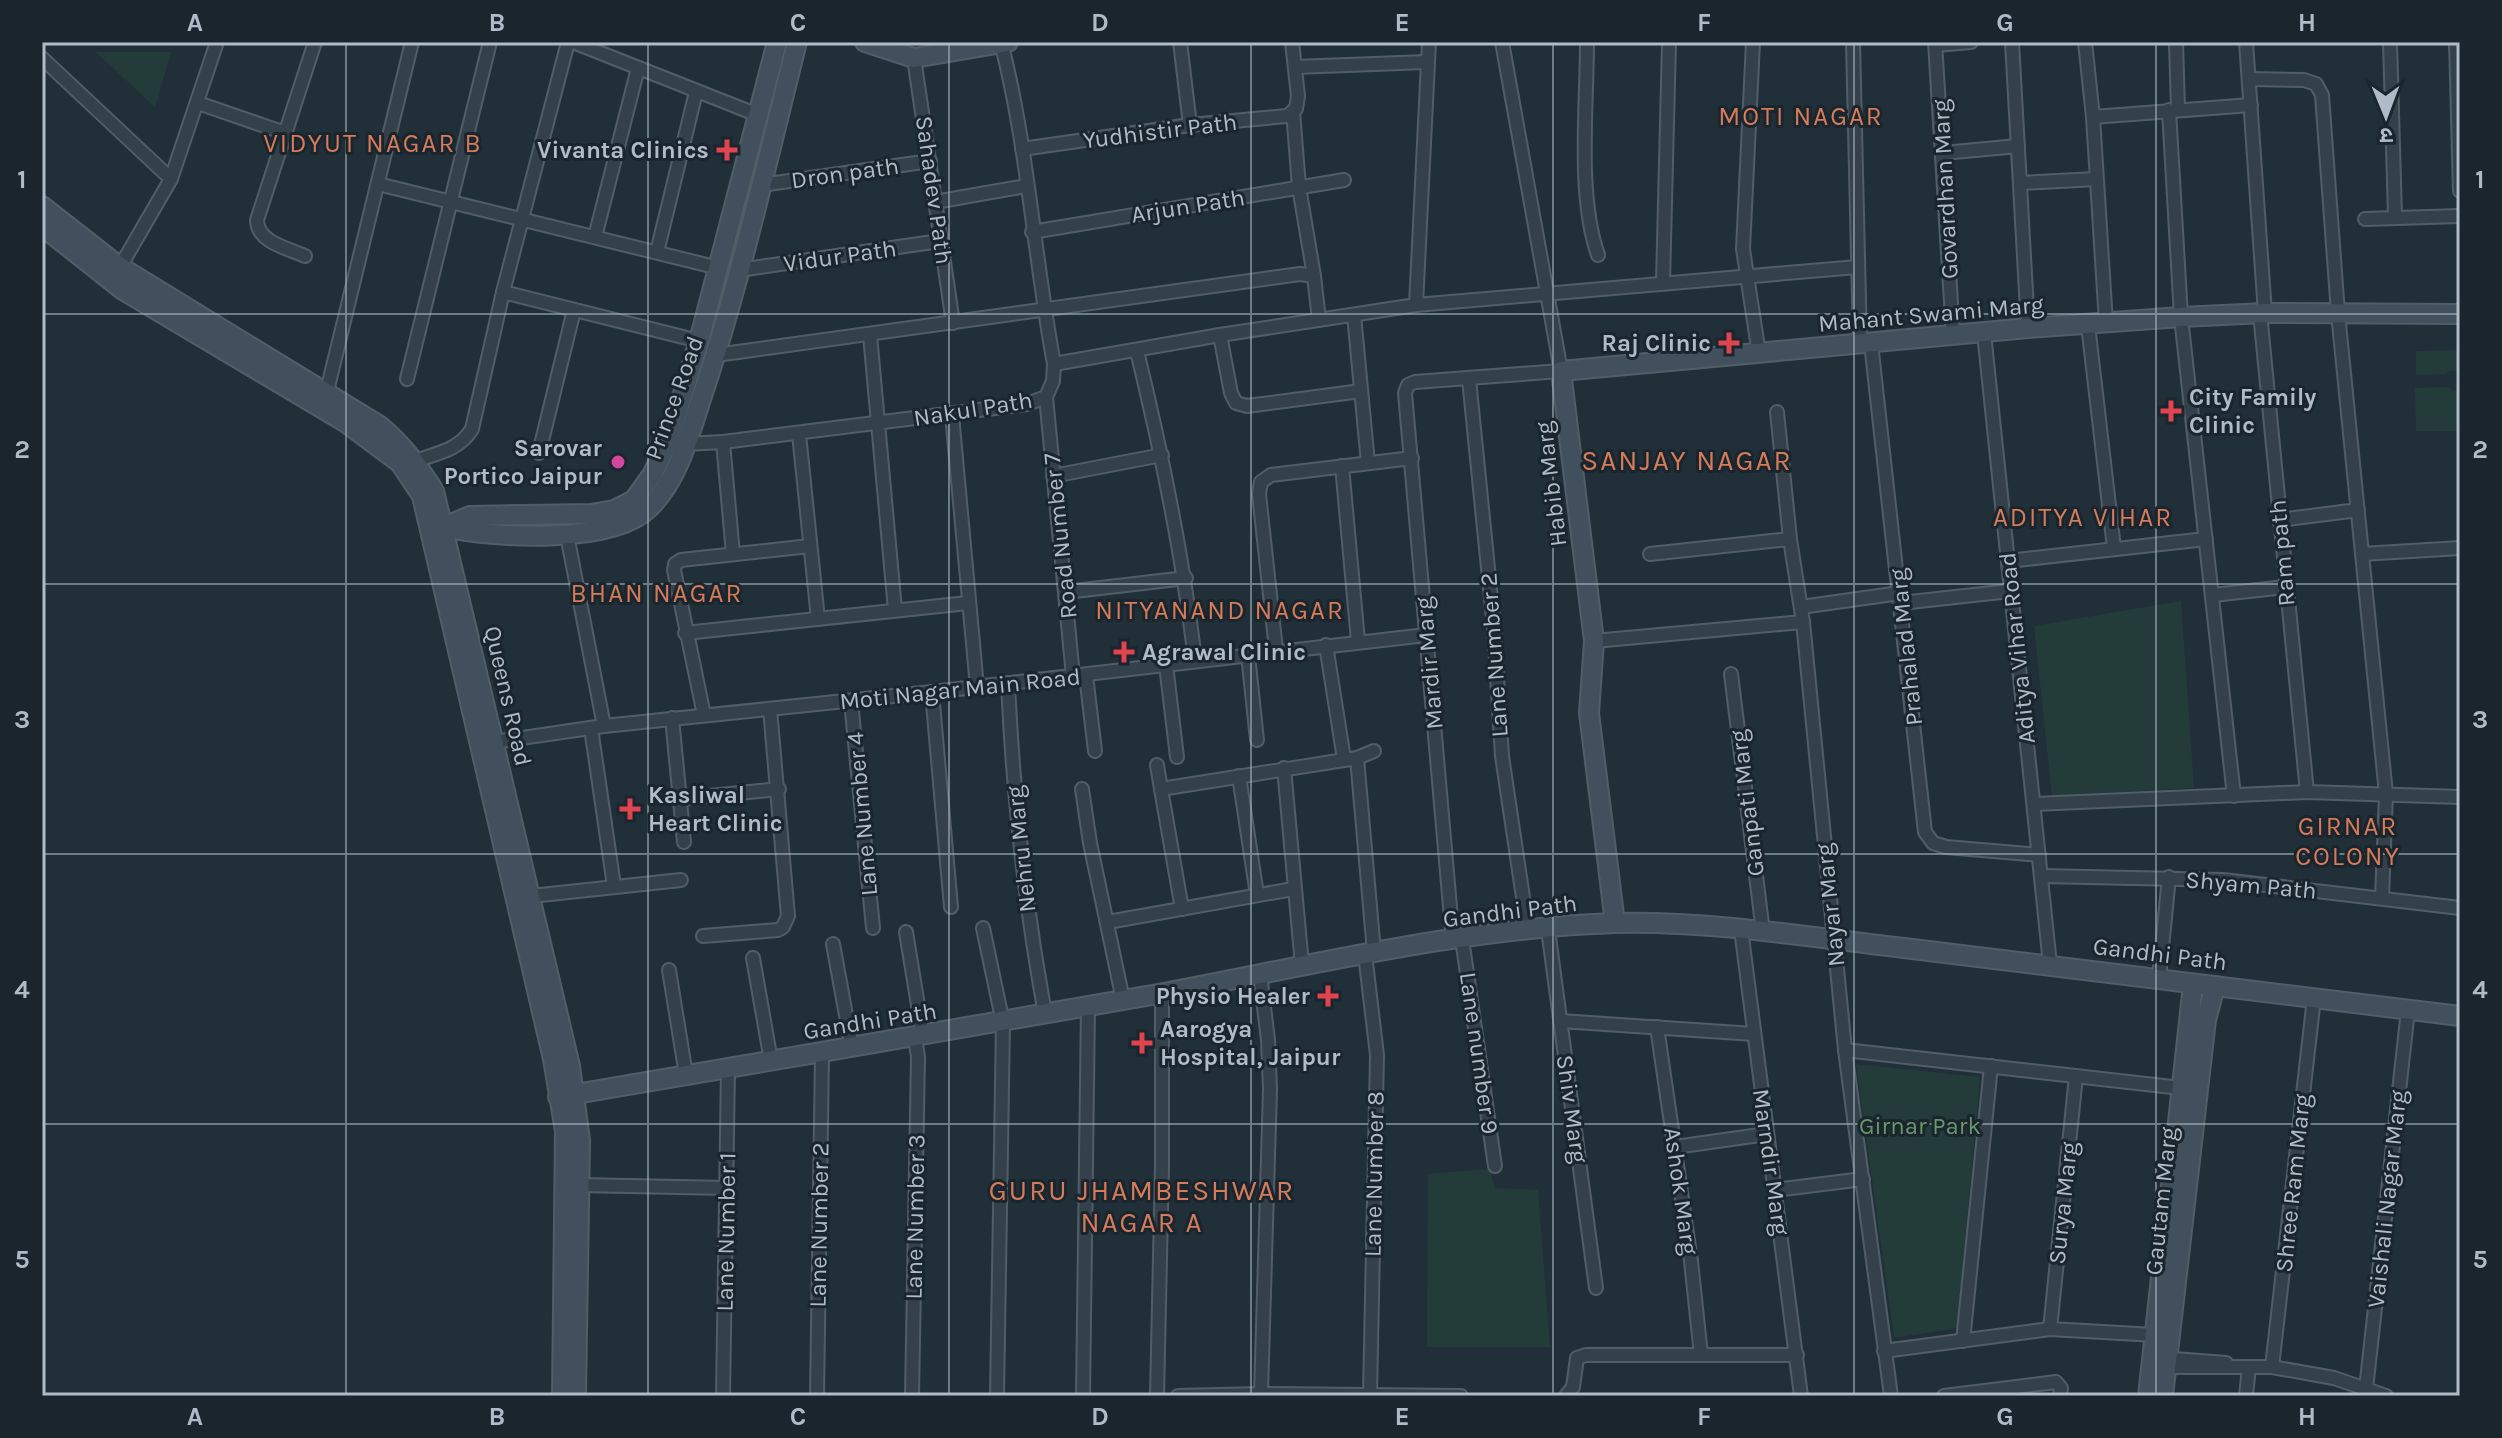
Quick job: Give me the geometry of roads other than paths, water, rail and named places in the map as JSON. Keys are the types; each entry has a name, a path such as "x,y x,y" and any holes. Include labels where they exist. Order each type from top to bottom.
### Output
{"street":[{"path":"120,267 171,179 217,42"},
{"path":"305,256 262,236 257,230 257,220 315,42"},
{"path":"326,395 412,42"},
{"path":"407,379 490,42"},
{"path":"415,461 455,448 465,441 472,429 503,292 571,42 758,115"},
{"name":"Prince Road","path":"437,528 470,516 591,514 614,510 634,500 652,475 669,440 699,341 777,42"},
{"name":"Prince Road","path":"437,528 470,533 567,535 622,526 649,509 669,482 686,444 716,355 797,42"},
{"path":"865,42 914,58 1003,43"},
{"path":"1180,42 1190,125"},
{"path":"1292,42 1298,96 1295,110 1299,187 1319,320"},
{"path":"1416,305 1429,42"},
{"name":"Habib Marg","path":"1502,42 1561,371 1594,641 1589,713 1615,923"},
{"path":"1587,42 1586,201 1590,231 1598,255"},
{"path":"1663,282 1669,42"},
{"path":"1753,42 1743,224 1746,276 1759,354"},
{"name":"Prahalad Marg","path":"1853,42 1857,267 1901,598 1925,832 1933,843 1946,847 2039,855"},
{"path":"1936,43 1971,42"},
{"path":"2012,42 2028,328"},
{"path":"2085,42 2096,179 2097,324 2114,548"},
{"path":"2176,42 2174,109 2181,317 2234,796"},
{"name":"Ram path","path":"2246,42 2262,313 2285,587 2307,792"},
{"path":"2390,42 2395,217"},
{"path":"2456,42 2460,191"},
{"name":"Nakul Path","path":"686,444 952,415 1027,404 1046,397 1053,381 1054,364 1003,43"},
{"name":"Govardhan Marg","path":"1936,43 1953,335"},
{"path":"42,58 171,179"},
{"name":"Sahadev Path","path":"914,58 953,323"},
{"path":"1295,67 1426,62"},
{"path":"595,237 638,68"},
{"path":"2249,79 2304,80 2316,84 2322,95 2338,313 2386,794 2382,898"},
{"path":"657,252 696,92"},
{"path":"198,103 285,133"},
{"path":"2093,117 2251,105"},
{"name":"Yudhistir Path","path":"1022,149 1190,125 1287,116 1295,110"},
{"path":"1943,153 2018,146"},
{"name":"Dron path","path":"761,185 930,161"},
{"path":"2020,183 2096,179"},
{"name":"Arjun Path","path":"1032,232 1344,180"},
{"path":"378,184 719,268"},
{"path":"935,202 1026,186"},
{"name":"Queens Road","path":"42,206 200,327 345,422 400,463 422,496 437,528 455,575 570,1066 565,1131 562,1396"},
{"path":"2365,219 2460,216"},
{"name":"Queens Road","path":"42,226 123,290 200,327 380,426 415,461 434,491 437,528 553,1059 580,1140 576,1396"},
{"name":"Vidur Path","path":"739,270 940,241"},
{"path":"1054,364 1416,305 1857,267"},
{"path":"716,355 1300,274 1314,276"},
{"path":"503,292 699,341"},
{"path":"539,453 574,310"},
{"name":"Mahant Swami Marg","path":"1408,385 2028,328 2181,317 2262,313 2460,314"},
{"path":"1354,315 1368,463"},
{"name":"Aditya Vihar Road","path":"1984,333 2050,964"},
{"path":"870,335 895,610"},
{"path":"1220,335 1231,393 1236,403 1247,406 1361,391"},
{"path":"1137,351 1162,455 1186,578 1195,661"},
{"name":"Lane Number 2","path":"1469,379 1494,628 1502,756 1528,931"},
{"name":"Mardir Marg","path":"1408,385 1405,393 1426,635 1458,940"},
{"name":"Road Number 7","path":"1046,397 1066,592 1095,751"},
{"name":"Nayar Marg","path":"1777,412 1790,539 1803,622 1845,1050 1891,1396"},
{"path":"952,415 977,687"},
{"path":"799,434 818,619"},
{"path":"723,442 733,554"},
{"path":"1053,476 1162,455"},
{"path":"1276,650 1259,494 1261,482 1271,475 1412,458"},
{"path":"1342,466 1358,641"},
{"path":"437,500 470,516"},
{"path":"2279,520 2358,510"},
{"path":"455,575 462,552 487,532"},
{"path":"567,535 604,726"},
{"path":"1650,554 1790,539"},
{"path":"2008,561 2206,539"},
{"path":"704,715 685,633 675,564 681,560 810,546"},
{"path":"2362,554 2460,548"},
{"path":"1066,592 1186,578"},
{"path":"2213,595 2285,587"},
{"path":"1801,607 2010,591"},
{"path":"685,633 968,603"},
{"path":"1594,641 1803,622"},
{"name":"Moti Nagar Main Road","path":"494,742 672,718 851,701 1426,635"},
{"name":"Lane Number 8","path":"1326,645 1351,758 1377,1055 1370,1394"},
{"path":"1248,655 1257,740"},
{"path":"1166,665 1177,757"},
{"name":"Ganpati Marg","path":"1731,674 1763,932"},
{"name":"Nehru Marg","path":"1008,683 1018,834 1045,1014"},
{"path":"932,692 951,907"},
{"name":"Lane Number 4","path":"851,701 873,928"},
{"path":"703,936 778,930 788,916 770,709"},
{"path":"672,718 684,842"},
{"path":"591,728 614,886"},
{"path":"1161,789 1351,758 1374,751"},
{"path":"1157,765 1182,909"},
{"path":"1284,768 1302,965"},
{"path":"1239,776 1257,895"},
{"path":"680,799 779,789"},
{"path":"1082,789 1090,843 1123,1000"},
{"path":"2035,804 2307,792 2460,797"},
{"name":"Shyam Path","path":"2042,876 2223,880 2460,908"},
{"path":"2159,978 2169,877"},
{"path":"531,896 681,880"},
{"path":"1108,922 1293,889"},
{"name":"Gandhi Path","path":"566,1096 1003,1023 1370,953 1528,931 1615,923 1741,929 2460,1016"},
{"path":"983,928 1003,1023 997,1396"},
{"name":"Shiv Marg","path":"1548,929 1596,1288"},
{"name":"Marndir Marg","path":"1741,929 1801,1396"},
{"name":"Lane Number 3","path":"906,932 919,1037 912,1396"},
{"name":"Lane number 9","path":"1458,940 1495,1166"},
{"path":"833,944 852,1048"},
{"path":"753,958 771,1061"},
{"path":"669,970 686,1075"},
{"path":"1260,974 1270,1089 1261,1394"},
{"path":"2193,985 2198,1012"},
{"path":"2198,1012 2215,986"},
{"path":"1157,1396 1162,993"},
{"name":"Shree Ram Marg","path":"2272,1367 2314,998"},
{"path":"1083,1396 1088,1006"},
{"name":"Vaishali Nagar Marg","path":"2366,1389 2408,1010"},
{"name":"Gautam Marg","path":"2163,1396 2155,1335 2181,1088 2198,1012"},
{"name":"Gautam Marg","path":"2148,1396 2160,1362 2198,1012"},
{"path":"1560,1021 1754,1034"},
{"name":"Ashok Marg","path":"1657,1027 1701,1355"},
{"path":"1845,1050 2181,1088"},
{"name":"Lane Number 2","path":"817,1396 822,1053"},
{"path":"1963,1341 1991,1066"},
{"name":"Lane Number 1","path":"723,1396 728,1069"},
{"name":"Surya Marg","path":"2050,1329 2076,1076"},
{"path":"1675,1147 1767,1134"},
{"path":"1775,1190 1863,1179"},
{"path":"579,1185 727,1188"},
{"path":"1884,1351 2050,1329 2155,1335"},
{"path":"1566,1396 1573,1387 1577,1358 1586,1355 1797,1355"},
{"path":"2160,1362 2210,1360 2249,1367 2272,1367 2334,1378 2386,1396"},
{"path":"2246,1396 2249,1367"},
{"path":"1944,1396 2016,1391 2056,1382 2061,1388 2060,1396"},
{"path":"1178,1396 1461,1396"}],"place":[{"name":"Vivanta Clinics","path":"727,150"},
{"name":"Raj Clinic","path":"1729,343"},
{"name":"City Family Clinic","path":"2171,411"},
{"name":"Sarovar Portico Jaipur","path":"618,462"},
{"name":"Agrawal Clinic","path":"1124,652"},
{"name":"Kasliwal Heart Clinic","path":"630,809"},
{"name":"Physio Healer","path":"1328,996"},
{"name":"Aarogya Hospital, Jaipur","path":"1142,1043"}],"district":[{"name":"MOTI NAGAR","path":"1801,116"},
{"name":"VIDYUT NAGAR B","path":"373,143"},
{"name":"SANJAY NAGAR","path":"1687,460"},
{"name":"ADITYA VIHAR","path":"2083,517"},
{"name":"BHAN NAGAR","path":"657,593"},
{"name":"NITYANAND NAGAR","path":"1220,610"},
{"name":"GIRNAR COLONY","path":"2348,841"},
{"name":"GURU JHAMBESHWAR NAGAR A","path":"1142,1206"}],"park label":[{"name":"Girnar Park","path":"1920,1126"}]}
